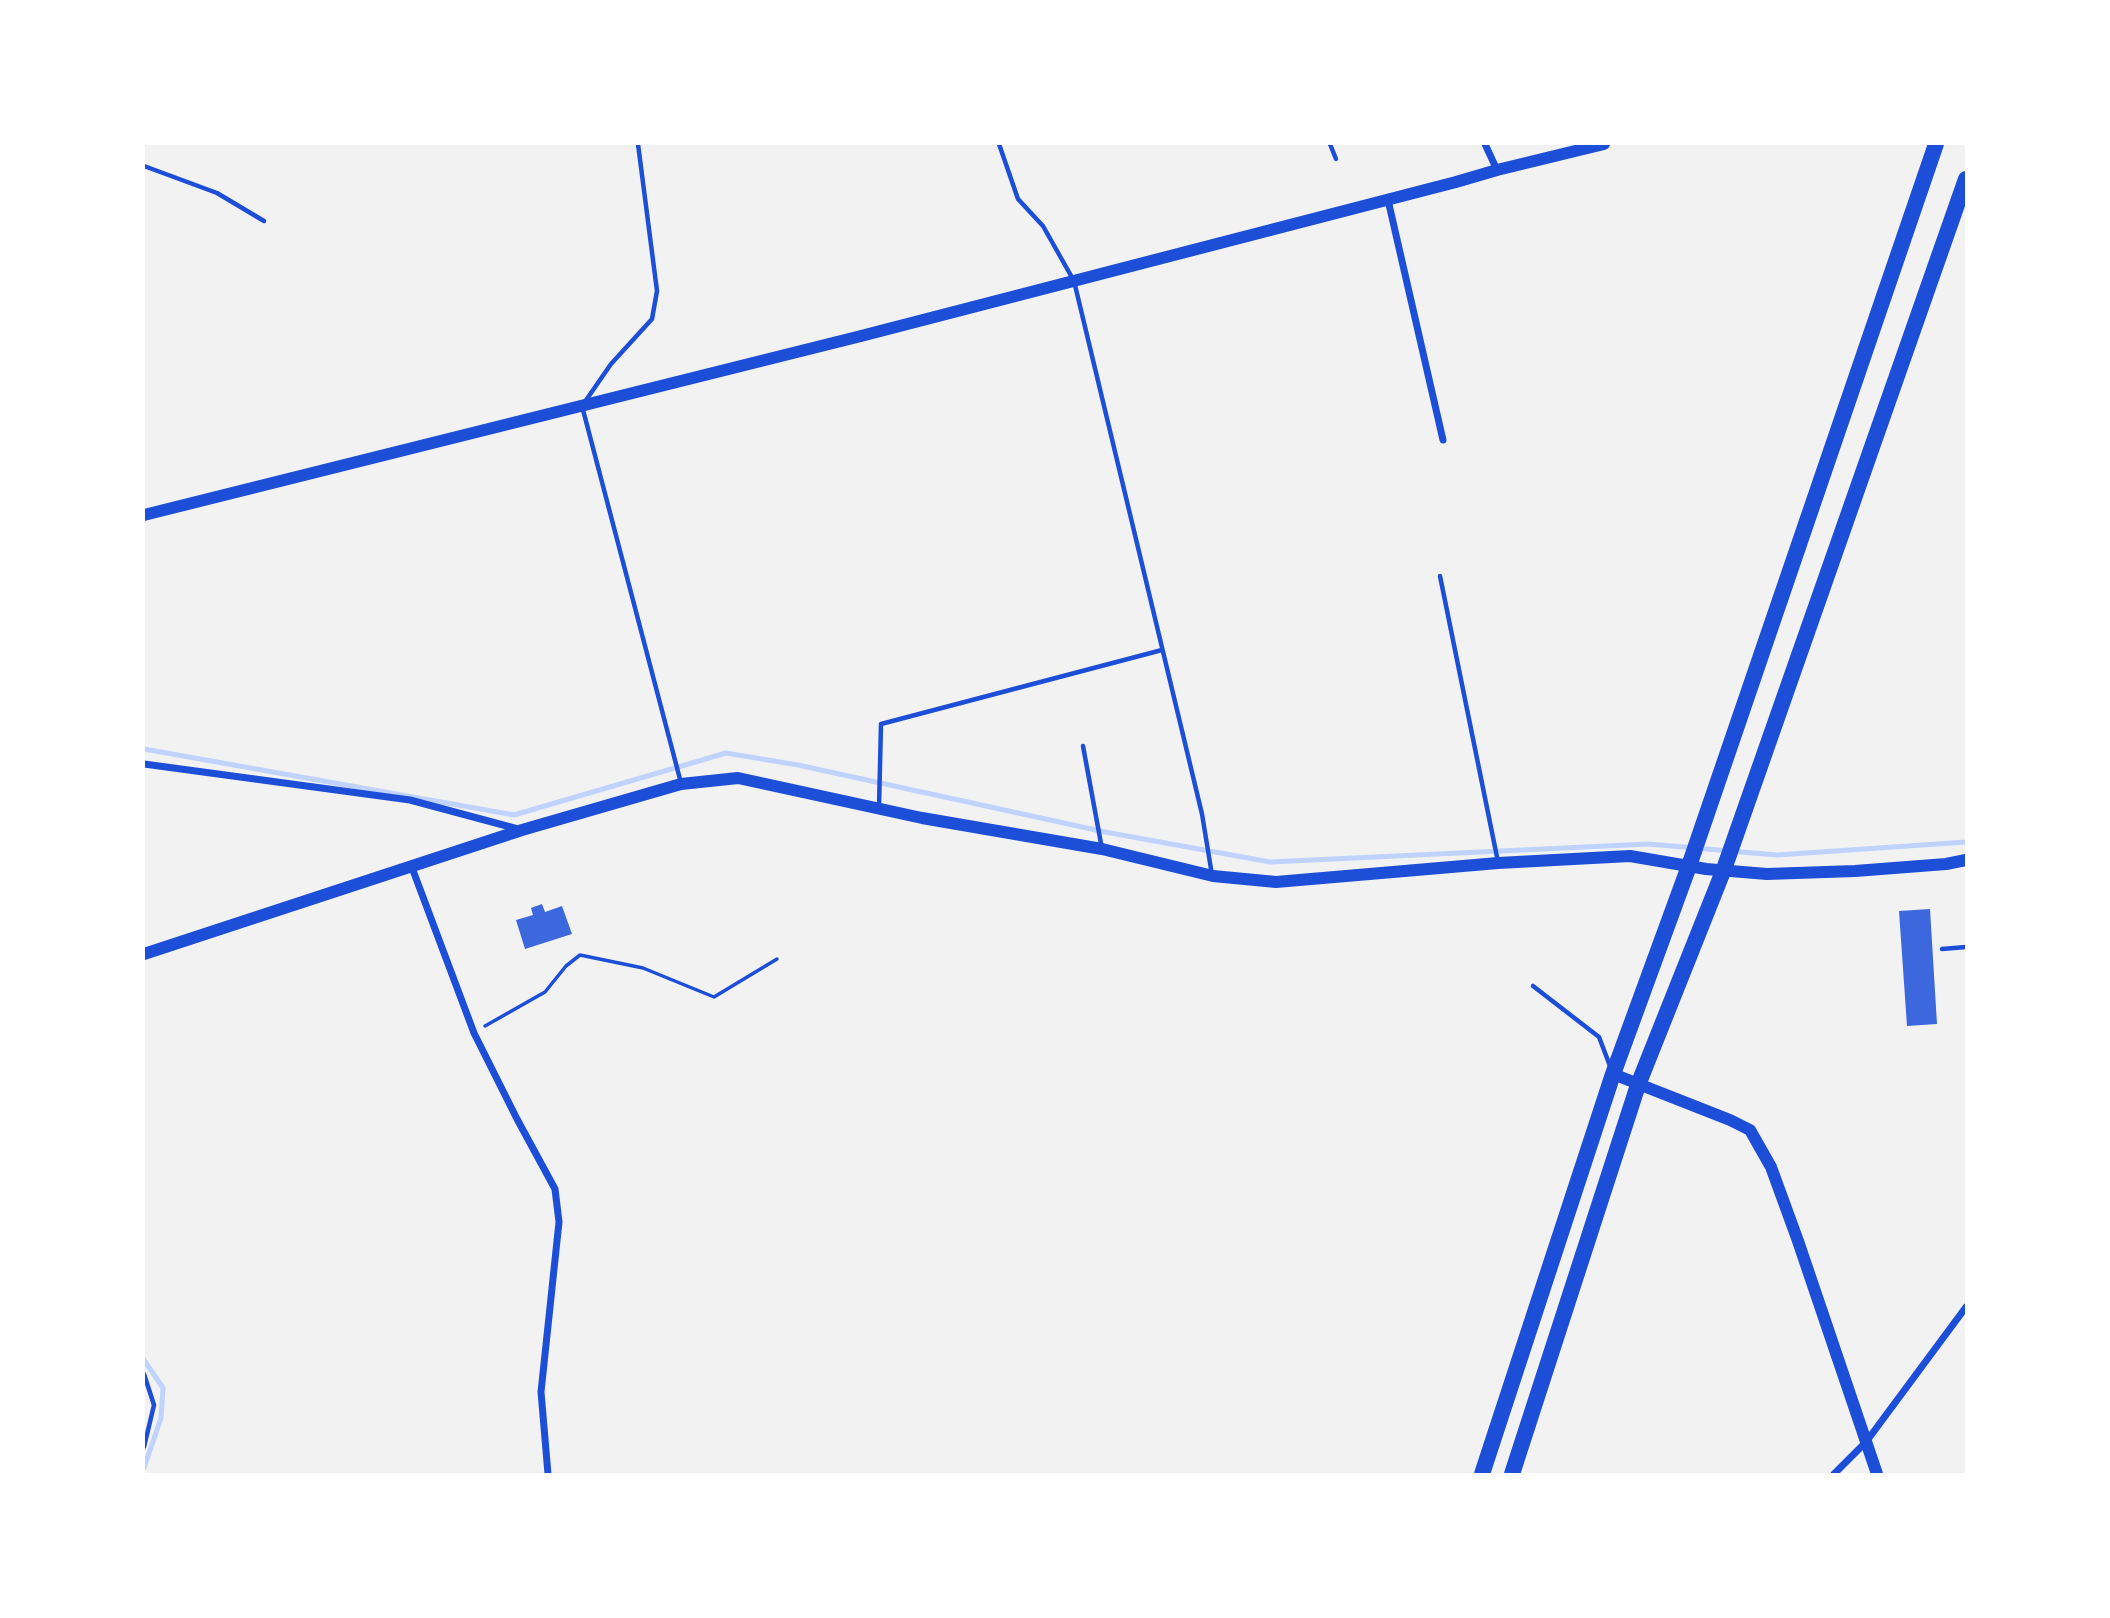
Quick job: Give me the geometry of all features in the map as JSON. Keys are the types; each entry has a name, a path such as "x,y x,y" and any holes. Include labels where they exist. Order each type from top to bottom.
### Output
{"main road":[{"path":"1482,1475 1613,1074 1689,866 1936,144"},
{"path":"1513,1475 1638,1085 1724,869 1966,179"}],"street":[{"path":"1485,144 1497,170"},
{"path":"144,515 582,406 1605,144"},
{"path":"1388,200 1443,440"},
{"path":"144,764 410,800 522,830"},
{"path":"144,954 522,830 681,784 738,778 922,818 1102,849 1213,876 1276,882 1498,863 1630,856 1706,869 1767,874 1855,871 1966,860"},
{"path":"411,865 474,1033 555,1189 559,1222 541,1392 548,1475"},
{"path":"1613,1074 1750,1130 1776,1179 1877,1475"},
{"path":"1834,1475 1866,1442 1966,1307"}],"lane":[{"path":"638,144 657,291 652,319 611,364 582,406 681,784"},
{"path":"999,144 1018,199 1043,226 1074,281 1202,814 1213,876"},
{"path":"1330,144 1336,159"},
{"path":"144,166 217,193 264,221"},
{"path":"1440,576 1498,863"},
{"path":"879,808 881,724 1162,650"},
{"path":"1083,746 1102,849"},
{"path":"1942,949 1966,947"},
{"path":"1533,986 1599,1037 1613,1074"},
{"path":"144,1374 154,1405 144,1447"}],"path":[{"path":"474,1033 545,992 566,966 580,955 643,968 714,997 777,959"}],"building":[{"path":"542,904 545,912 562,906 572,934 525,949 516,920 533,915 531,908"},
{"path":"1930,909 1937,1024 1907,1026 1899,911"}],"waterway":[{"path":"144,749 514,815 726,753 798,765 1105,832 1270,862 1648,844 1777,855 1966,842"},
{"path":"144,1360 163,1388 161,1418 144,1468"}]}
